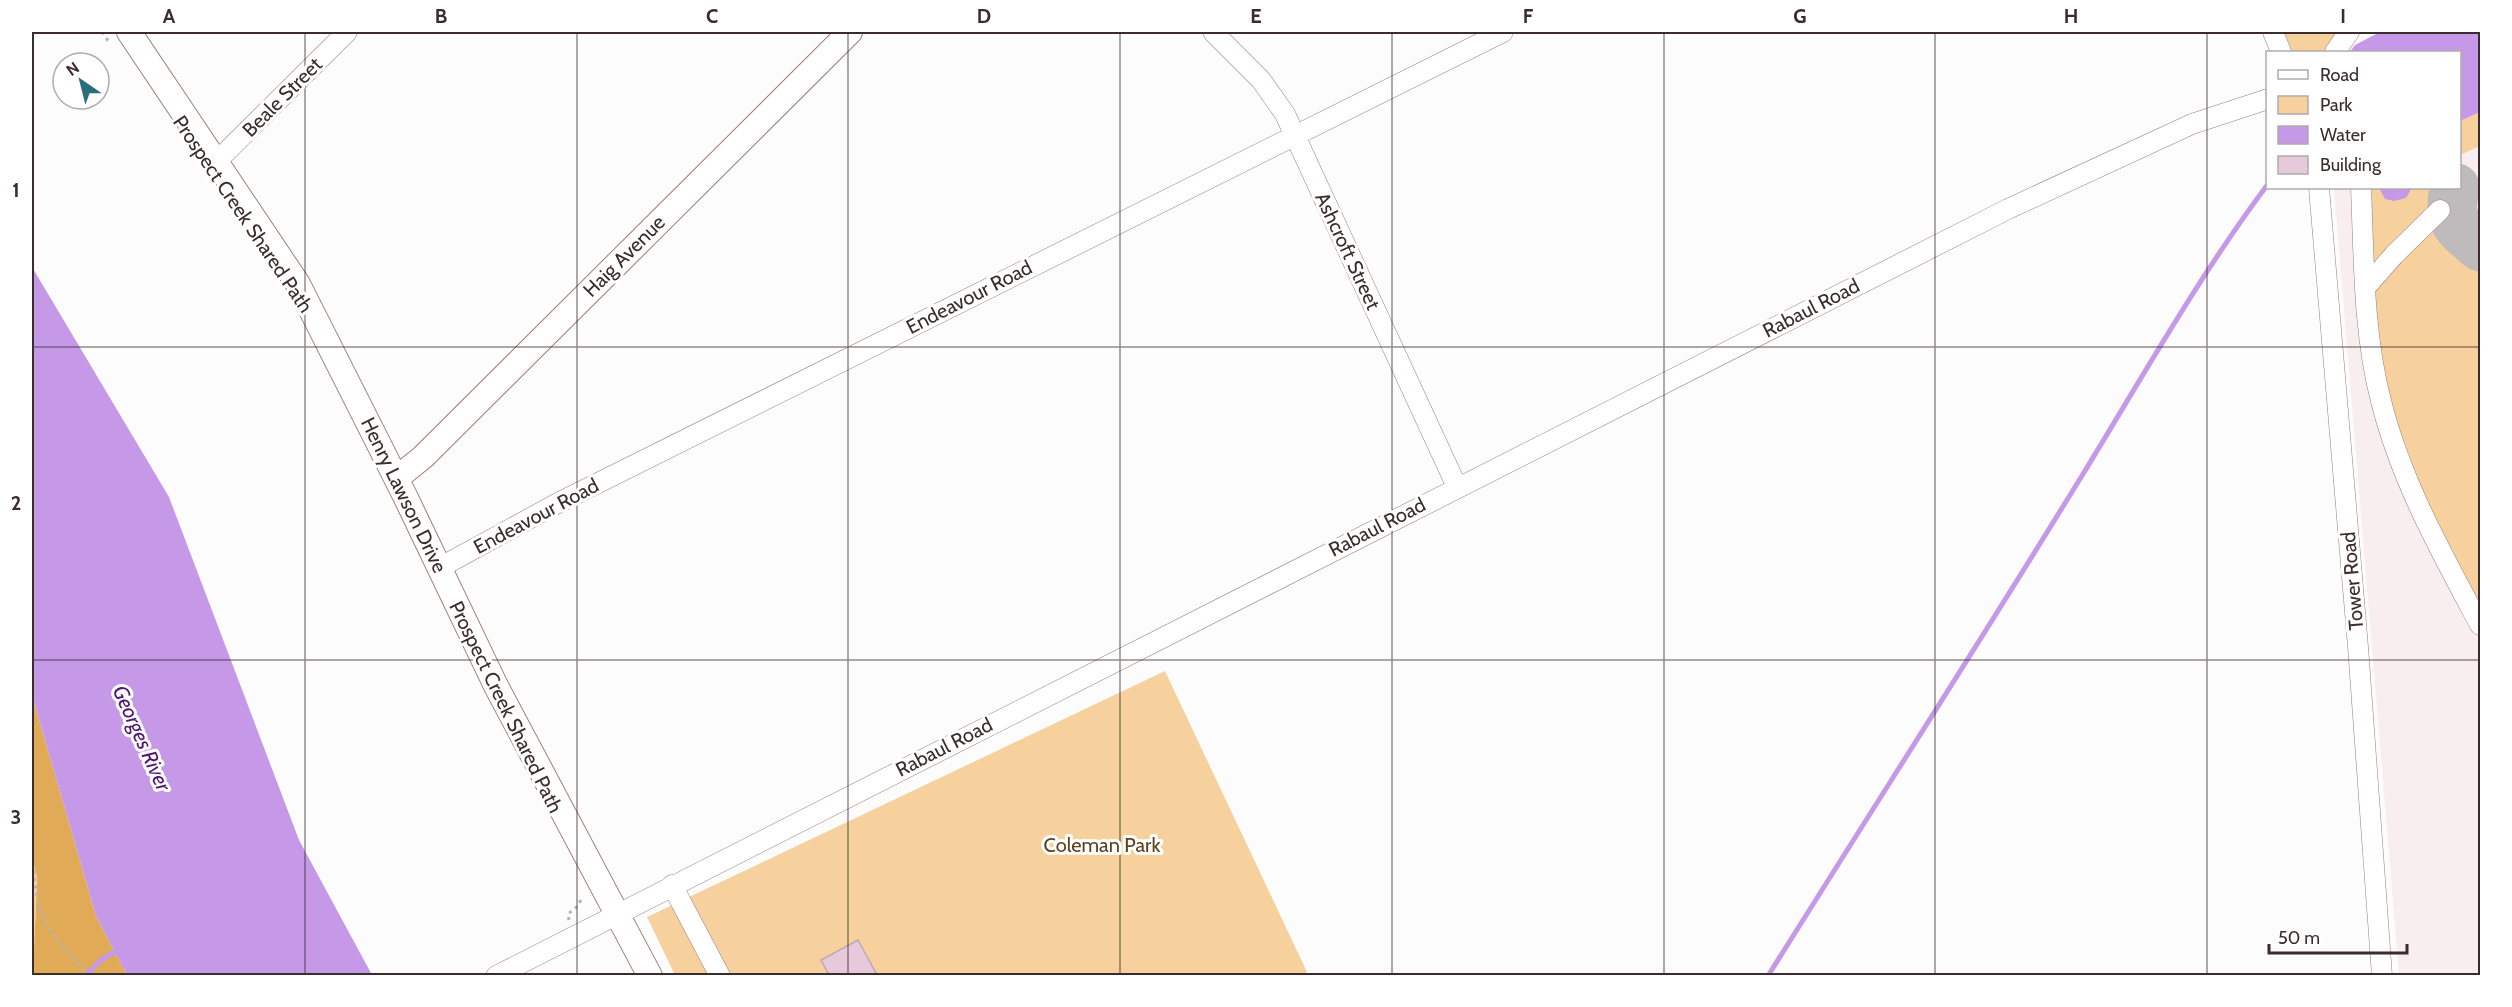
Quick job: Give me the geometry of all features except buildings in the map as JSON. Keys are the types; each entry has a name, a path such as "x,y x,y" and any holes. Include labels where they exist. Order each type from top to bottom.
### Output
{"main road":[{"name":"Haig Avenue","path":"397,478 423,457 850,32"},
{"name":"Henry Lawson Drive","path":"122,41 216,162 298,284 397,478 496,686 650,975"}],"street":[{"name":"Beale Street","path":"216,162 347,32"},
{"name":"Ashcroft Street","path":"1213,32 1270,91 1294,135 1457,487"},
{"name":"Endeavour Road","path":"439,568 568,498 1503,32"},
{"path":"2273,32 2281,51"},
{"path":"2337,51 2349,32"},
{"name":"Rabaul Road","path":"496,975 2008,209 2192,124 2266,100"},
{"name":"Tower Road","path":"2319,189 2358,647 2382,975"},
{"path":"2361,189 2365,288 2372,358 2386,421 2418,509 2481,625"},
{"path":"2365,288 2400,249 2440,210"},
{"path":"672,885 720,975"}],"path":[{"path":"102,32 122,41"},
{"path":"32,818 34,876 42,912 62,944 89,975"},
{"path":"573,935 568,914 579,905 583,893"}],"shaded area":[{"path":"2480,32 2480,975 2399,975 2334,189 2461,189 2461,51 2303,51"},
{"path":"32,695 96,916 127,975 33,975 37,879 32,857"}],"green space":[{"path":"2283,32 2342,32 2330,51 2291,51"},
{"path":"2480,112 2480,146 2461,155 2461,121"},
{"path":"2372,189 2411,191 2412,189 2441,189 2438,201 2372,269"},
{"path":"2439,223 2443,231 2480,264 2480,606 2431,513 2387,396 2373,293 2381,281"},
{"name":"Coleman Park","path":"1165,671 1307,972 1299,976 675,975 647,917"},
{"path":"32,857 37,879 33,976 32,975"}],"water":[{"path":"2380,32 2480,32 2480,112 2461,121 2461,51 2351,51 2355,45"},
{"path":"2380,189 2411,189 2406,198 2394,201 2385,199"},
{"name":"Georges River","path":"32,267 169,497 299,840 372,975 127,975 96,916 32,695"}],"waterway":[{"path":"1768,976 2044,537 2195,290 2266,187"},
{"path":"85,976 101,960 119,949"}],"taxiway":[{"path":"2455,189 2452,208 2456,222 2480,246"}]}
